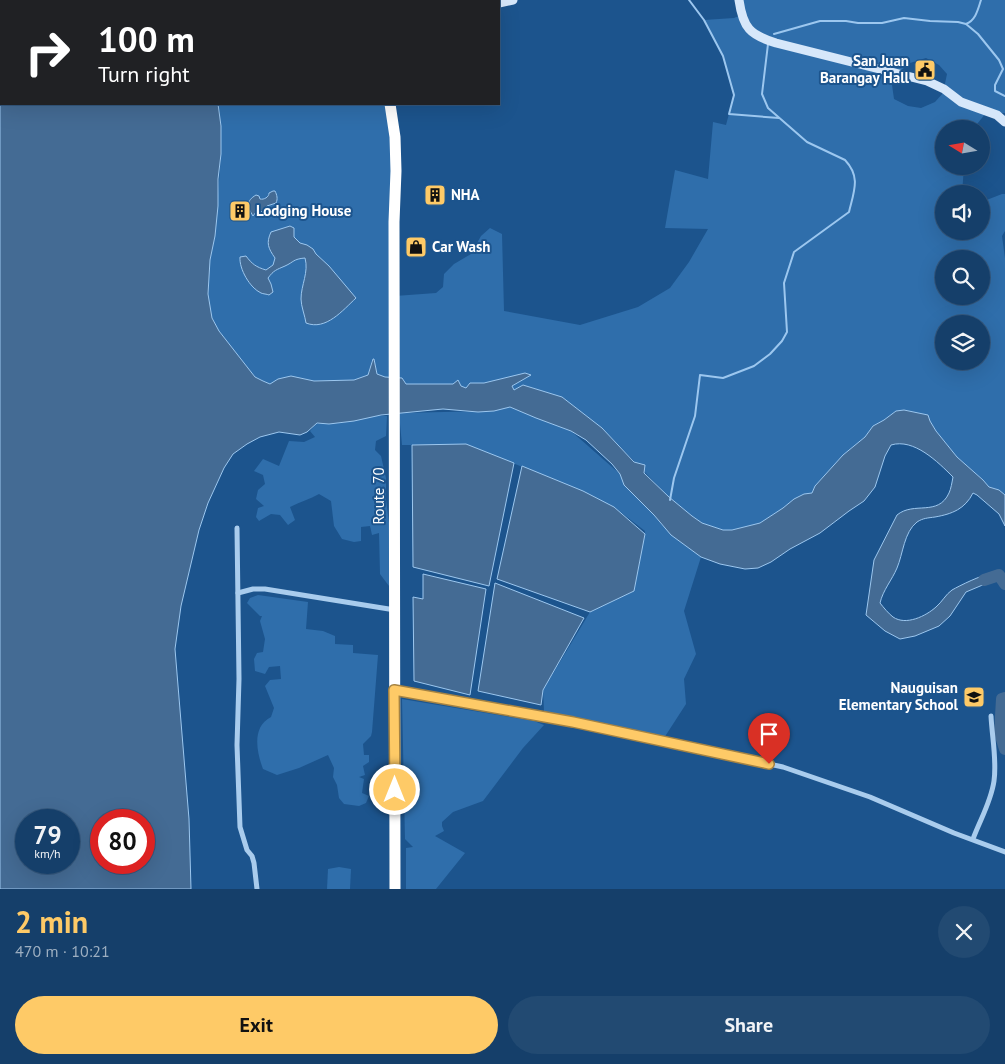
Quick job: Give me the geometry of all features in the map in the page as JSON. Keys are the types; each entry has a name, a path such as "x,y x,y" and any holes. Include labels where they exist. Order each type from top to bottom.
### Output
{"highway":[{"name":"Route 70","path":"390,105 395,137 396,171 394,222 395,889"}],"street":[{"path":"500,3 513,0"},
{"path":"739,0 744,23 760,38 927,82 944,90 961,102 997,115 1005,122"},
{"path":"237,528 239,679 237,745 240,827 247,850 252,856 254,863 257,889"},
{"path":"238,593 253,589 265,589 395,610"},
{"path":"394,690 573,722 784,767 870,797 954,833 1005,852"},
{"path":"973,839 994,783 995,768 991,716"}],"shaded area":[{"path":"739,0 1005,0 1005,113 986,113 980,120 935,120 935,175 963,175 963,185 935,185 935,240 990,240 990,199 1005,194 1005,231 1002,236 1005,258 1005,495 999,490 989,487 957,457 936,431 928,415 904,410 896,411 873,426 865,437 843,455 815,486 812,493 804,494 794,499 760,523 732,530 723,530 702,523 669,497 602,428 562,397 523,385 514,390 512,386 530,375 484,383 470,383 466,388 453,384 406,384 402,378 385,377 377,374 374,359 372,360 368,375 354,380 314,381 278,379 270,384 255,377 219,331 212,318 208,294 210,260 215,236 221,154 221,126 218,105 390,105 395,296 436,293 443,287 444,274 454,264 471,254 481,236 490,228 502,234 504,311 580,325 638,307 670,288 689,262 708,229 665,228 675,170 708,179 713,122 726,125 734,95 723,56 704,20 734,18 741,15","holes":["926,58 939,65 947,74 943,93 935,102 921,108 908,106 894,99 892,85 899,72 910,63","269,194 276,194 277,199 273,204 260,212 251,214 249,203 265,199"]},
{"path":"0,105 218,105 221,126 221,154 218,179 218,206 210,260 208,294 212,318 219,331 255,377 270,384 278,379 291,376 314,381 354,380 368,375 373,359 377,374 385,377 402,378 406,384 453,384 458,380 461,386 466,388 470,383 484,383 525,373 531,375 512,386 514,390 523,385 562,397 602,428 634,462 645,465 644,473 692,516 702,523 723,530 732,530 760,523 794,499 804,494 812,493 815,486 843,455 865,437 873,426 896,411 904,410 928,415 936,431 957,457 989,487 999,490 1005,495 1005,526 999,514 973,493 970,499 957,510 921,520 909,531 897,568 880,603 898,620 916,619 927,614 952,590 971,580 993,574 999,575 995,581 966,592 950,616 939,626 915,636 900,639 885,631 866,615 874,560 897,515 911,509 939,505 949,493 953,477 925,453 908,445 891,445 885,456 875,487 864,501 820,533 790,549 771,562 758,568 745,569 720,564 701,557 671,535 624,485 620,474 612,464 586,440 571,431 510,407 478,412 443,409 381,415 354,421 329,424 317,423 307,432 300,435 279,432 260,437 233,454 224,468 208,503 199,530 181,606 175,649 189,819 191,889 0,889"},
{"path":"275,191 277,196 276,203 267,206 259,214 256,212 253,216 248,204 250,199 256,195 260,199 265,199"},
{"path":"290,226 294,228 294,237 300,243 313,249 356,298 327,322 313,325 306,323 301,299 306,268 305,258 296,260 272,273 268,278 273,292 269,295 257,291 253,287 241,267 240,257 246,256 254,265 266,270 273,265 275,258 268,242 271,232"},
{"path":"509,407 571,431 620,474 662,525 701,557 684,611 696,654 684,679 686,704 664,738 544,711 543,690 590,612 634,591 645,531 614,507 556,480 466,445 402,445 399,413 488,411"},
{"path":"376,416 387,416 386,436 376,441 375,450 381,456 386,478 389,541 392,548 389,586 380,574 379,533 372,535 370,526 361,527 361,541 354,542 342,539 334,526 331,501 319,494 290,507 295,520 288,525 280,515 271,514 259,521 256,517 258,508 264,506 256,499 258,490 265,484 263,475 254,471 263,459 279,466 289,441 304,442 315,437 310,431 316,424 340,423"},
{"path":"466,444 514,463 489,586 413,567 412,445"},
{"path":"522,466 583,491 614,507 645,534 634,591 590,612 497,579"},
{"path":"423,574 486,589 470,695 414,681 413,597 423,599"},
{"path":"495,583 584,618 543,690 541,705 478,691"},
{"path":"258,595 308,602 306,629 323,631 335,636 335,644 353,645 353,653 378,655 372,732 371,736 363,744 364,755 369,755 369,762 363,766 365,775 359,777 364,779 362,793 369,796 366,803 359,806 344,804 339,798 337,785 333,777 334,768 328,755 299,768 277,775 263,769 259,756 258,734 260,727 271,717 274,708 265,686 270,680 281,679 280,666 269,667 265,674 255,671 254,659 257,653 263,652 265,639 260,621 262,616 247,603 250,598"},
{"path":"402,699 534,721 544,725 523,748 483,801 453,812 442,822 444,831 435,836 465,853 436,889 406,889 406,848 413,847 405,839"},
{"path":"339,867 351,869 350,889 327,889 328,869"}],"waterway":[{"path":"689,0 704,20 723,56 734,95 729,114 779,118"},
{"path":"966,24 974,17 981,0"},
{"path":"774,34 820,21 882,23 904,18 966,24 978,34 999,60 1003,69 995,85 995,91 1005,96"},
{"path":"670,500 674,478 695,416 700,375 723,378 754,366 770,354 782,341 787,332 784,283 794,252 849,212 853,197 855,178 845,160 807,142 768,108 762,94 768,44"},
{"path":"984,580 999,575 1005,584"},
{"path":"1005,698 1002,699 1000,733 1005,749"}],"place":[{"name":"San Juan Barangay Hall","path":"925,70"},
{"name":"NHA","path":"435,195"},
{"name":"Lodging House","path":"240,211"},
{"name":"Car Wash","path":"416,247"},
{"name":"Nauguisan Elementary School","path":"974,697"}],"route":[{"path":"395,790 394,690 573,722 769,764"}]}
